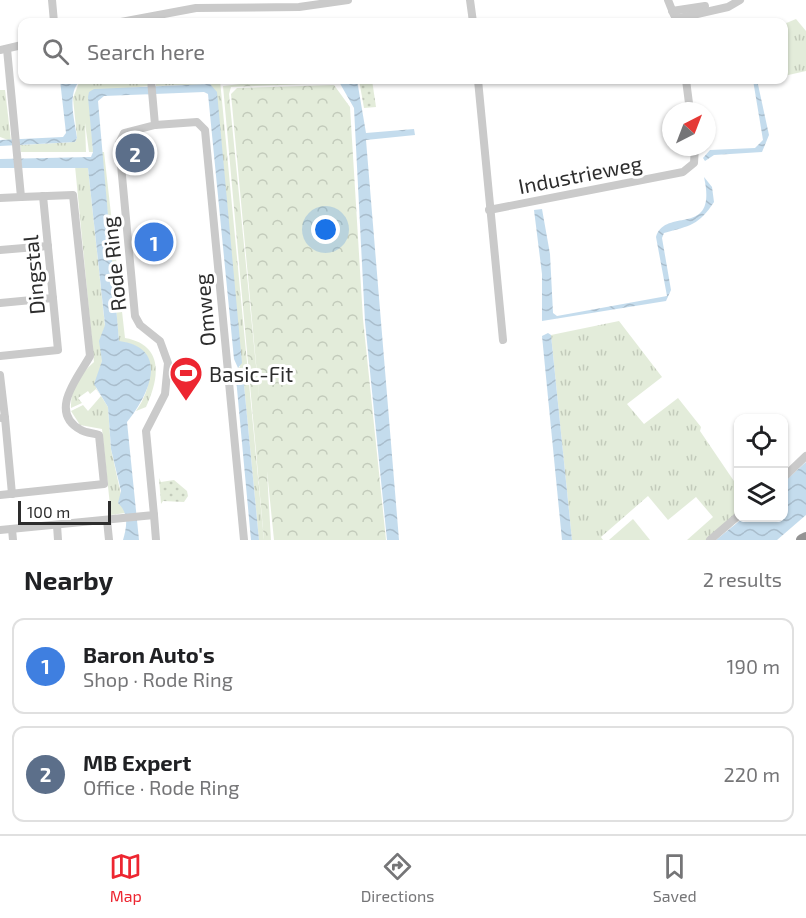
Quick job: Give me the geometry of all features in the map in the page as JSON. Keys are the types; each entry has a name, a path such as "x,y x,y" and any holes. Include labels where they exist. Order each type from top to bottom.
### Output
{"street":[{"path":"52,0 54,18"},
{"path":"156,18 212,7 348,0"},
{"path":"470,0 472,18"},
{"path":"668,0 675,18"},
{"path":"675,18 730,0"},
{"path":"675,18 728,7 740,0"},
{"path":"18,46 3,50 21,197"},
{"path":"151,84 155,124"},
{"name":"Industrieweg","path":"478,84 503,340"},
{"path":"687,84 689,102"},
{"name":"Omweg","path":"155,124 197,122 205,130 244,540"},
{"name":"Rode Ring","path":"154,514 146,431 164,399 169,379 168,363 162,345 140,325 135,316 119,143 124,133 155,124"},
{"name":"Industrieweg","path":"489,210 683,172 694,163 694,156"},
{"path":"0,198 73,195 90,356 74,378 66,411 70,420 79,429 99,435 104,484 0,495"},
{"name":"Dingstal","path":"0,356 58,350 44,196"},
{"path":"0,250 48,246"},
{"path":"0,303 53,298"},
{"path":"0,375 2,418 12,494"},
{"path":"788,472 806,456"},
{"path":"0,530 154,514 156,540"},
{"path":"710,540 734,519"},
{"path":"107,520 109,540"},
{"path":"57,525 58,540"},
{"path":"12,529 13,540"}],"green space":[{"path":"796,19 806,31 806,71 788,75 788,22"},
{"path":"78,84 148,84 148,86 89,92 93,152 89,152 85,123 86,152 21,152 20,145 75,142 77,138 73,98"},
{"path":"156,84 209,84 156,86"},
{"path":"209,84 220,84 264,540 259,540 244,385 238,368 240,367"},
{"path":"308,84 231,87 229,94 260,406 231,94 237,88 334,85 350,107 363,319 386,540 274,540 267,471 271,540 264,540 223,86"},
{"path":"360,84 373,84 376,107 364,108"},
{"path":"0,90 5,90 11,141 0,137"},
{"path":"102,152 104,152 125,338 147,348 153,356 155,365 154,385 146,407 136,411 147,390 149,368 147,358 141,350 119,342"},
{"path":"75,166 88,168 105,326 101,339 102,362 96,388 108,407 111,449 125,513 111,515 102,429 80,425 71,411 83,405 88,411 101,396 96,389 90,394 88,391 78,398 82,403 71,408 72,394 77,382 94,362"},
{"path":"619,321 662,377 627,404 644,424 678,398 701,427 700,431 734,481 734,516 706,540 687,540 713,517 696,497 668,520 648,496 601,537 603,540 572,540 551,335"},
{"path":"159,478 161,482 174,480 187,491 188,496 184,502 163,501 161,504"},
{"path":"633,519 650,540 609,540"}],"water":[{"path":"60,84 77,84 73,99 77,138 75,142 0,146 0,140 63,137 66,133"},
{"path":"210,84 217,92 242,363 238,368 234,359 208,94 204,92 104,96 98,101 119,341 135,345 145,353 150,363 151,374 142,399 127,422 139,540 123,540 126,520 124,511 118,503 121,491 111,449 108,407 94,384 102,361 99,341 105,325 88,168 0,168 0,159 91,157 93,152 88,97 89,92 94,89"},
{"path":"340,84 358,84 366,133 414,129 415,135 366,140 399,540 387,540 365,322 354,108"},
{"path":"754,84 758,84 769,135 762,152 716,155 716,150 755,148 763,140"},
{"path":"705,156 712,156 705,161 703,158"},
{"path":"704,177 712,187 714,202 709,210 693,223 664,233 662,238 671,290 666,301 542,321 542,274 534,210 542,209 550,254 553,313 557,316 667,296 656,237 661,228 669,223 689,219 704,208 706,196"},
{"path":"548,333 551,335 572,540 562,540 542,336"},
{"path":"238,376 242,378 244,385 259,540 251,540 236,378"},
{"path":"806,462 806,515 777,540 716,540 738,522 788,522 788,478"}],"place":[{"name":"MB Expert","path":"135,153"},
{"name":"Baron Auto's","path":"154,242"},
{"name":"Basic-Fit","path":"186,402"}]}
